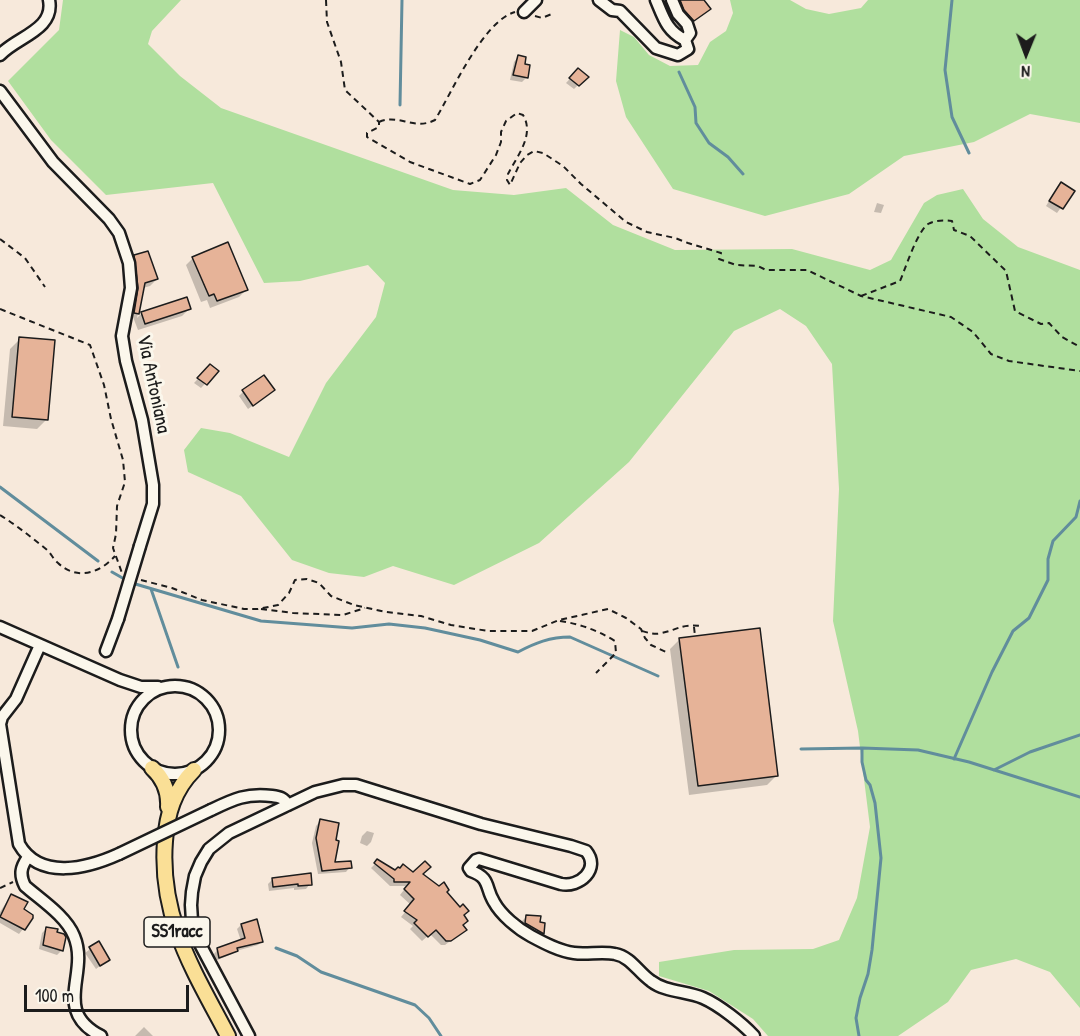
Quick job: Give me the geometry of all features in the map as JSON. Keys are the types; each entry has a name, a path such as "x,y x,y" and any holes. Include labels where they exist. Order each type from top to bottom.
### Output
{"main road":[{"name":"SS1racc","path":"152,768 159,774 166,789 168,818 164,873 171,914 186,954 228,1036"},
{"name":"SS1racc","path":"168,818 174,795 182,782 194,770"}],"street":[{"path":"0,55 7,47 47,20 50,0"},
{"path":"524,12 536,0"},
{"path":"600,0 612,10 620,11 656,48 678,55 688,50 685,40 673,34 664,20 656,0"},
{"path":"672,0 690,33 685,40"},
{"name":"Via Antoniana","path":"0,91 53,162 109,219 118,233 129,263 131,288 122,336 126,361 142,420 153,485 153,504 106,651"},
{"path":"0,627 120,681 147,688 182,686 195,690 211,703 220,722 220,736 216,749 208,761 182,774 166,774 152,768 141,758 133,745 131,729 135,701 131,689 120,681"},
{"path":"40,645 16,699 2,717 0,724 17,837 28,857 57,868 70,869 93,865 248,795 284,798 288,805"},
{"path":"135,711 141,701 153,691 167,686"},
{"path":"249,1036 196,933 191,905 195,876 209,849 230,833 315,792 343,785 356,785 481,824 586,851 591,862 589,873 571,885 479,860 476,860 469,868 481,875 488,885 494,902 509,920 528,934 557,948 574,953 614,954 627,957 660,987 703,998 746,1027 754,1036"},
{"path":"28,857 22,865 21,879 68,925 73,934 78,955 73,994 75,1006 86,1026 101,1036"}],"path":[{"path":"326,0 327,22 341,62 345,90 379,122"},
{"path":"379,122 394,120 418,125 435,120 487,33 503,17 513,12 524,12 542,18 555,13"},
{"path":"379,122 378,127 367,133 369,140 410,162 470,184 480,180 496,155 501,142 501,132 507,122 517,113 523,115 528,128 526,139 508,174 510,184 520,163 530,153 534,151 543,153 563,166 626,222 647,232 675,238 721,253 719,259 736,265 758,266 766,270 807,270 861,296 951,317 973,332 991,354 1009,361 1080,371"},
{"path":"861,296 900,281 920,234 928,225 942,220 952,221 954,230 970,236 1006,271 1015,311 1041,324 1049,323 1062,337 1080,347"},
{"path":"0,239 25,258 45,287"},
{"path":"0,309 90,345 104,385 123,460 125,482 117,506 113,548 119,569 124,575"},
{"path":"0,515 48,551 59,564 73,572 91,574 106,566 115,556"},
{"path":"258,609 278,605 289,593 294,580 307,579 319,584 331,596 367,608 421,616 451,625 488,631 532,631 557,621 608,609 626,618 642,632 651,645 666,652"},
{"path":"139,580 172,588 202,600 244,609 343,615 367,608"},
{"path":"557,621 574,623 597,631 615,641 616,653 596,673"},
{"path":"642,632 662,633 687,625 701,626"},
{"path":"694,625 695,636"},
{"path":"0,888 21,879"}],"green space":[{"path":"63,0 181,0 152,31 148,44 180,76 221,108 453,190 514,195 566,188 613,225 675,250 792,249 870,270 891,260 924,203 937,195 963,189 983,219 1018,247 1080,270 1080,1008 1050,972 1016,959 971,970 948,1002 898,1036 768,1036 753,1019 709,991 659,976 659,962 734,950 813,949 839,940 857,898 870,827 858,731 833,621 839,489 832,364 806,326 780,309 734,331 629,462 539,543 454,585 393,566 364,577 329,573 292,560 241,496 188,472 184,450 201,428 230,433 289,457 326,383 376,317 385,283 368,265 300,281 264,283 213,183 106,195 51,140 8,81 59,30"},
{"path":"730,0 790,0 806,9 829,14 861,8 868,0 1080,0 1080,123 1030,114 974,142 904,156 849,194 765,216 673,189 626,117 616,81 620,30 634,37 649,55 670,66 698,65 710,42 726,31 733,13"}],"building":[{"path":"680,0 704,0 711,9 694,21 684,10"},
{"path":"518,55 526,57 525,64 530,65 528,78 513,75"},
{"path":"578,68 589,77 579,86 569,78"},
{"path":"1061,182 1075,191 1063,209 1049,201"},
{"path":"228,242 248,290 217,301 214,294 209,296 192,257"},
{"path":"148,251 158,279 145,283 139,314 134,313 138,288 134,255"},
{"path":"187,297 191,309 145,324 141,312"},
{"path":"19,337 55,340 48,420 12,417"},
{"path":"210,364 219,371 207,385 197,378"},
{"path":"264,375 275,390 253,406 242,390"},
{"path":"760,628 778,776 698,786 679,638"},
{"path":"320,819 339,823 336,840 339,841 335,862 351,861 352,868 322,871 316,838"},
{"path":"377,859 395,870 403,864 413,872 425,861 431,867 423,874 439,886 444,882 449,890 447,892 460,907 463,904 469,911 464,915 468,921 463,925 467,930 451,941 446,941 436,930 428,937 414,923 417,920 404,911 414,899 404,889 410,882 394,882 394,879 374,863"},
{"path":"311,873 312,885 273,887 272,878"},
{"path":"11,894 28,902 24,909 33,915 33,918 25,930 0,917"},
{"path":"526,915 541,916 540,922 545,923 544,934 525,923"},
{"path":"257,919 263,942 237,948 238,951 219,958 217,948 245,938 241,924"},
{"path":"46,927 58,929 57,932 64,934 66,937 63,951 43,945"},
{"path":"99,941 110,960 100,966 89,947"}],"waterway":[{"path":"400,105 402,0"},
{"path":"952,0 945,70 952,117 969,153"},
{"path":"679,72 695,107 696,123 709,143 728,157 743,174"},
{"path":"0,487 98,561"},
{"path":"954,759 992,672 1013,631 1029,618 1048,580 1048,559 1053,541 1076,517 1080,501"},
{"path":"112,572 126,580"},
{"path":"132,583 261,621 352,628 389,624 425,628 480,640 518,652 543,641 570,637 658,676"},
{"path":"151,589 178,667"},
{"path":"994,770 1030,752 1080,735"},
{"path":"859,1036 856,1018 872,950 881,858 875,803 870,785 866,780 862,748"},
{"path":"801,749 918,750 969,762 1080,797"},
{"path":"276,948 297,956 321,972 415,1005 429,1018 441,1036"}]}
